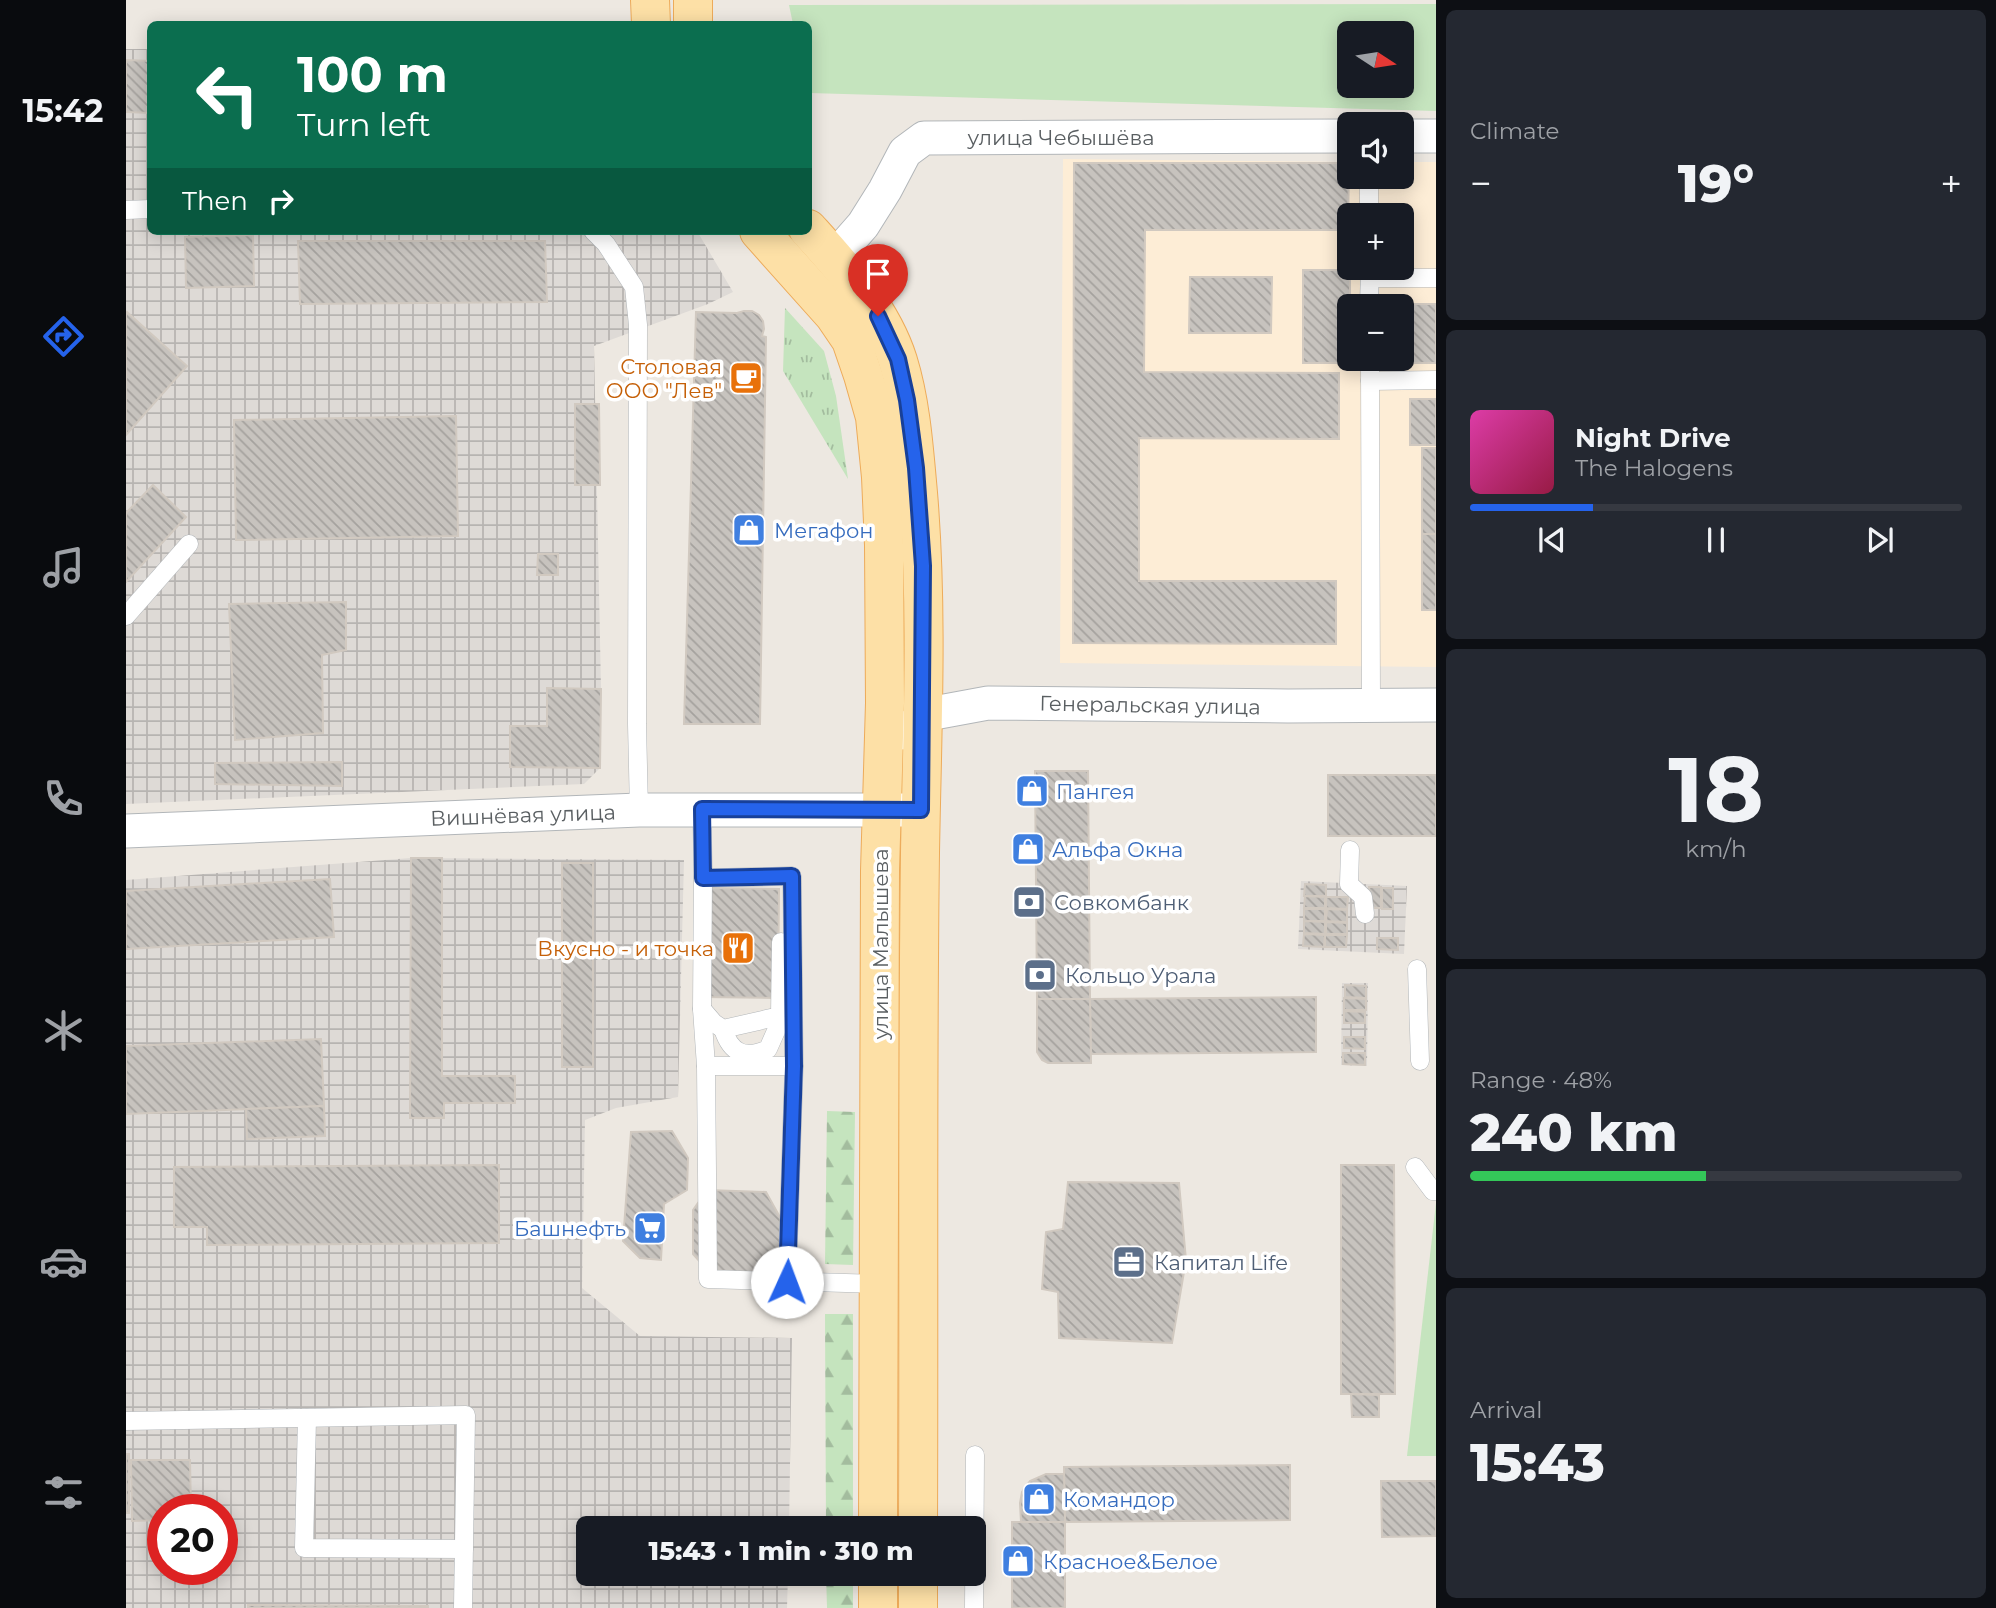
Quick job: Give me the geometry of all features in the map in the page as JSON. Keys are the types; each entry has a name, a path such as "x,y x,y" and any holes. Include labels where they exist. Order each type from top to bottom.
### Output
{"main road":[{"path":"650,0 651,21"},
{"path":"692,0 693,21"},
{"name":"улица Малышева","path":"812,233 878,316 898,359 907,400 922,537 918,1516"},
{"name":"улица Малышева","path":"763,235 834,315 851,340 875,417 881,477 884,545 878,1516"},
{"path":"877,1608 878,1586"},
{"path":"918,1586 918,1608"}],"street":[{"name":"улица Чебышёва","path":"834,258 863,225 905,152 924,138 1337,136"},
{"path":"1414,136 1436,136"},
{"name":"Генеральская улица","path":"923,715 988,703 1436,705"},
{"path":"883,757 923,715"},
{"name":"Вишнёвая улица","path":"126,831 639,810 921,810"}],"lane":[{"path":"126,209 147,209"},
{"path":"597,235 606,244 634,287 638,325 639,810"},
{"path":"1414,276 1436,278"},
{"path":"1371,706 1370,372 1436,380"},
{"path":"126,615 188,544"},
{"path":"702,809 702,1009 706,1066 708,1279 879,1284"},
{"path":"1350,850 1349,884 1363,897 1365,914"},
{"path":"702,1009 723,1029 727,1042 736,1051 754,1055 768,1049 780,1016 781,876"},
{"path":"703,878 792,876 794,1066 787,1282"},
{"path":"1417,969 1420,1060"},
{"path":"723,1029 780,1016"},
{"path":"706,1066 794,1066"},
{"path":"1415,1167 1433,1191 1436,1191"},
{"path":"126,1422 466,1415 463,1608"},
{"path":"307,1418 304,1548 464,1549"},
{"path":"974,1516 975,1455"},
{"path":"974,1586 974,1608"}],"shaded area":[{"path":"126,49 147,49 147,235 699,235 733,292 708,304 594,346 601,689 600,768 584,784 126,804"},
{"path":"1063,159 1337,162 1337,189 1414,189 1414,162 1436,162 1436,667 1060,663"},
{"path":"411,858 684,860 678,1097 616,1108 585,1120 582,1288 640,1336 792,1338 789,1516 576,1516 576,1586 788,1586 787,1608 126,1608 126,880"},
{"path":"1301,881 1407,886 1404,954 1298,949"},
{"path":"1342,983 1368,983 1367,1066 1341,1065"}],"green space":[{"path":"1436,4 1436,111 812,93 812,21 792,21 789,5"},
{"path":"785,308 824,351 836,396 848,479 783,371"},
{"path":"827,1111 855,1112 853,1265 825,1264"},
{"path":"1436,1203 1436,1456 1407,1456"},
{"path":"825,1314 853,1314 853,1516 826,1516"},
{"path":"826,1586 853,1586 853,1608 827,1608"}],"building":[{"path":"126,60 147,61 147,113 126,112"},
{"path":"1074,163 1337,163 1337,189 1349,189 1348,203 1337,203 1337,230 1145,230 1144,372 1339,373 1339,439 1139,438 1139,581 1336,581 1336,644 1073,643"},
{"path":"253,235 254,286 186,288 185,237"},
{"path":"298,241 545,241 547,302 300,304"},
{"path":"1303,270 1337,270 1337,280 1350,280 1350,294 1337,294 1337,363 1303,363"},
{"path":"1190,277 1272,277 1271,333 1189,333"},
{"path":"1414,304 1436,304 1436,363 1414,363"},
{"path":"744,311 759,315 763,321 762,336 766,337 760,724 684,724 696,312"},
{"path":"126,313 187,366 126,435"},
{"path":"1410,399 1436,399 1436,445 1410,445"},
{"path":"575,404 599,404 600,485 575,485"},
{"path":"456,416 458,536 236,540 234,420"},
{"path":"1422,448 1436,448 1436,534 1422,534"},
{"path":"153,485 186,517 126,582 126,513"},
{"path":"1422,534 1436,534 1436,610 1422,610"},
{"path":"538,554 558,554 558,575 537,575"},
{"path":"346,602 346,650 322,655 323,733 235,740 229,604"},
{"path":"547,688 601,689 600,768 510,767 510,726 547,726"},
{"path":"342,762 342,786 215,784 215,763"},
{"path":"1035,771 1088,771 1090,999 1037,999"},
{"path":"1328,775 1436,775 1436,836 1328,836"},
{"path":"411,858 442,858 442,1076 515,1076 515,1103 444,1103 444,1118 410,1118"},
{"path":"562,863 593,863 593,1067 562,1067"},
{"path":"330,879 334,937 126,949 126,891"},
{"path":"1305,884 1326,885 1326,896 1304,896"},
{"path":"1369,887 1381,887 1381,908 1369,908"},
{"path":"705,888 779,889 778,998 703,997"},
{"path":"1382,888 1393,888 1393,909 1382,909"},
{"path":"1305,896 1325,897 1325,908 1304,908"},
{"path":"1326,897 1348,897 1347,909 1326,908"},
{"path":"1304,909 1325,909 1325,921 1304,921"},
{"path":"1327,909 1347,910 1347,922 1326,921"},
{"path":"1304,921 1325,922 1325,934 1304,933"},
{"path":"1326,922 1347,923 1347,934 1326,934"},
{"path":"1304,934 1325,935 1324,947 1303,946"},
{"path":"1325,935 1347,935 1346,947 1325,947"},
{"path":"1377,938 1398,938 1398,950 1377,949"},
{"path":"1345,985 1366,986 1366,998 1345,997"},
{"path":"1316,997 1316,1052 1091,1054 1090,999"},
{"path":"1344,998 1366,999 1366,1010 1344,1010"},
{"path":"1037,999 1090,999 1091,1063 1048,1063 1042,1060 1037,1052"},
{"path":"1344,1011 1365,1012 1365,1023 1344,1023"},
{"path":"1344,1037 1365,1037 1365,1049 1344,1048"},
{"path":"321,1039 324,1106 126,1114 126,1046"},
{"path":"1343,1053 1365,1053 1365,1065 1343,1064"},
{"path":"324,1106 325,1136 247,1139 246,1109"},
{"path":"672,1131 688,1158 687,1190 664,1204 661,1260 640,1258 623,1241 631,1132"},
{"path":"499,1165 499,1243 207,1245 207,1227 174,1227 174,1167"},
{"path":"1341,1165 1394,1165 1395,1394 1341,1394"},
{"path":"1068,1182 1179,1183 1186,1260 1172,1343 1059,1338 1058,1292 1042,1289 1046,1232 1063,1229"},
{"path":"707,1190 766,1192 781,1219 781,1251 767,1273 711,1274 693,1254 693,1210"},
{"path":"1351,1394 1379,1395 1379,1417 1352,1417"},
{"path":"126,1454 129,1454 129,1513 126,1513"},
{"path":"131,1460 190,1460 191,1494 147,1494 147,1521 132,1521"},
{"path":"1290,1465 1290,1520 1065,1522 1064,1467"},
{"path":"1046,1474 1064,1474 1065,1522 1021,1522 1022,1492 1030,1481"},
{"path":"1381,1481 1436,1481 1436,1536 1382,1537"},
{"path":"1012,1522 1065,1522 1065,1608 1012,1608"},
{"path":"248,1605 428,1606 428,1608 248,1608"}],"place":[{"name":"Столовая ООО \"Лев\"","path":"746,378"},
{"name":"Мегафон","path":"749,530"},
{"name":"Пангея","path":"1032,791"},
{"name":"Альфа Окна","path":"1028,849"},
{"name":"Совкомбанк","path":"1029,902"},
{"name":"Вкусно - и точка","path":"738,948"},
{"name":"Кольцо Урала","path":"1040,975"},
{"name":"Башнефть","path":"650,1228"},
{"name":"Капитал Life","path":"1129,1262"},
{"name":"Командор","path":"1039,1499"},
{"name":"Красное&Белое","path":"1018,1561"}],"route":[{"path":"787,1282 794,1066 792,876 703,878 702,809 921,810 923,566 916,468 907,400 898,359 878,316"}]}
